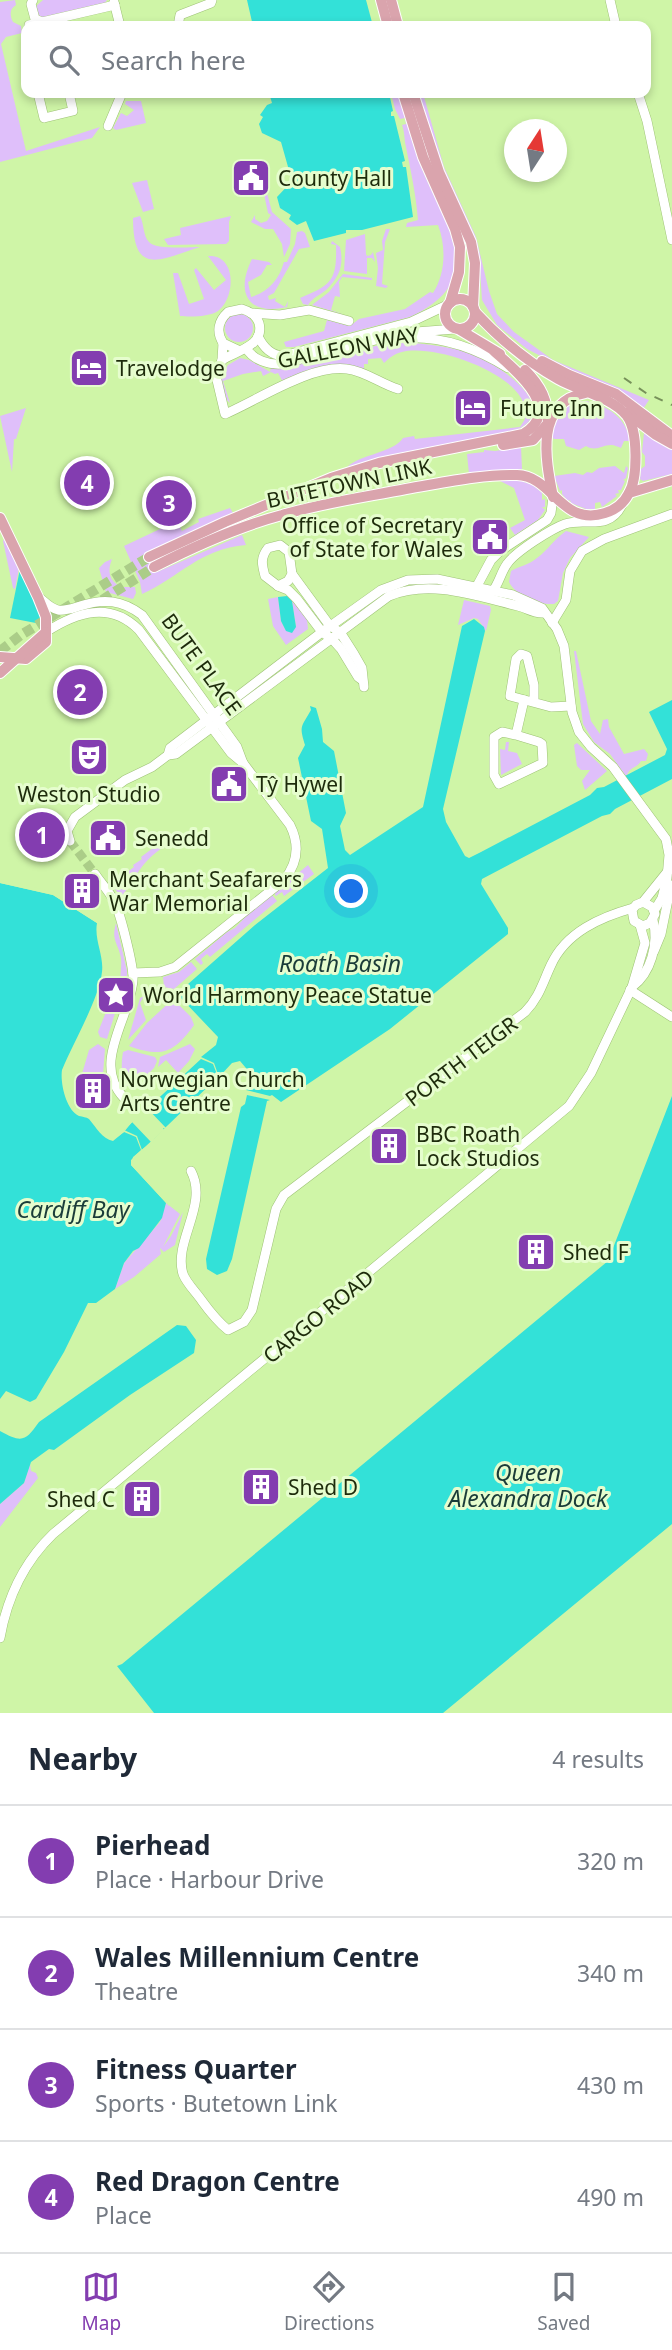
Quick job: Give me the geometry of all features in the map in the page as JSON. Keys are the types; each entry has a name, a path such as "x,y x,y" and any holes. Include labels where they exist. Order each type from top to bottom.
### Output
{"main road":[{"path":"382,0 387,21"},
{"path":"391,0 397,21"},
{"path":"405,98 423,157 455,229 460,247 459,272 445,319 494,351 510,358 536,382 547,404 548,470 553,497 571,511 586,516 610,511 627,496 672,480"},
{"path":"416,98 439,172 471,242 475,263 474,310 470,326 458,329"},
{"path":"448,304 463,299 500,338 544,370 619,408 649,431 672,444"},
{"path":"500,338 569,375 615,394 672,436"},
{"path":"462,447 520,436 534,426 539,413 536,396 521,376 494,351"},
{"path":"462,447 527,443 537,437 564,401 585,393"},
{"path":"619,408 635,434 633,478 627,496"},
{"name":"BUTETOWN LINK","path":"462,447 379,463 331,478 225,522 151,562 280,515 416,487 521,475 538,482 553,497"},
{"path":"0,518 3,530 46,617 46,632 0,673"},
{"path":"0,657 15,659"}],"street":[{"path":"179,21 180,15 211,3 212,0"},
{"path":"610,0 615,21"},
{"path":"29,1 35,19 40,21"},
{"path":"59,21 114,2 119,21"},
{"path":"39,98 44,118 74,111 70,98"},
{"path":"108,126 120,98"},
{"path":"640,98 672,240"},
{"name":"GALLEON WAY","path":"280,315 268,323 259,335 267,350 283,356 411,322 448,304"},
{"path":"222,360 255,342 259,335 259,324 251,313 242,309 234,309 225,315 219,325 223,343 222,360 216,379 225,414 296,380 330,369 353,370 398,389"},
{"name":"GALLEON WAY","path":"251,313 280,315 309,310 349,320"},
{"name":"GALLEON WAY","path":"242,349 264,362 282,364 409,332 458,329"},
{"path":"384,339 410,337 450,342 486,355 521,376"},
{"path":"223,343 242,349"},
{"path":"481,598 494,590 506,565 514,556 566,524 596,523 611,518 619,511 627,496"},
{"path":"481,598 477,586 491,560 503,548 547,520 551,513 553,497"},
{"path":"552,623 566,600 570,571 582,551 672,514"},
{"path":"326,629 292,574 289,552 279,545 268,548 262,558 265,576 291,592 326,629 336,636 359,661 364,676 363,683"},
{"path":"278,586 288,581 292,574"},
{"path":"212,720 326,629 381,590 400,583 431,578 477,586 526,600 542,608 559,632 566,653 574,721 582,736 651,816 667,844 672,878 661,934 642,979 631,989"},
{"path":"70,841 68,826 75,817 125,780 152,767 168,755 170,748 336,636 382,600 401,591 428,588 511,605 539,614 563,606"},
{"name":"BUTE PLACE","path":"38,597 51,608 61,610 110,600 132,608 148,622 231,753 243,762 295,835 297,851 294,864 284,880 175,967 160,972 133,974"},
{"name":"BUTE PLACE","path":"46,632 62,622 95,612 121,616 139,630 212,720"},
{"path":"516,735 529,701 531,668 527,656 523,654 517,657 509,694 512,698 529,701 551,707 571,706"},
{"path":"502,732 516,735 542,744 543,763 506,783 499,784 494,775 494,737 502,732"},
{"path":"631,989 645,943 631,913 669,870"},
{"path":"614,916 647,925 664,892 669,870"},
{"path":"95,874 116,904 133,974 131,992 111,1059 113,1084 125,1094"},
{"path":"643,902 650,905 653,915 654,951"},
{"name":"PORTH TEIGR","path":"191,1171 197,1192 182,1258 183,1270 187,1282 214,1317 228,1330 244,1322 253,1310 276,1209 284,1195 518,1019 539,995 552,962 567,942 587,926 614,916 617,912 633,908"},
{"path":"631,989 672,1017"},
{"name":"CARGO ROAD","path":"0,1639 4,1618 17,1583 33,1557 53,1534 565,1110 586,1082 631,989"}],"shaded area":[{"path":"15,0 16,5 11,11 11,17 13,22 21,26 21,33 6,37 1,44 26,151 100,127 92,138 0,162 0,2"},
{"path":"43,0 107,0 104,4 43,18 36,13 35,7"},
{"path":"392,98 402,98 417,156 451,236 455,272 448,288 434,303 410,317 286,347 284,342 324,331 327,320 350,326 359,319 405,309 430,292 433,293 437,285 443,259 438,225 406,227 407,223 418,220 402,125 406,124 405,118 400,119"},
{"path":"421,98 424,98 444,167 476,237 497,314 514,332 553,360 649,400 643,409 611,386 574,373 527,349 497,325 482,300 480,269 435,145"},
{"path":"126,101 141,101 146,123 116,130 113,128 121,113 127,116 134,110 125,104"},
{"path":"147,180 154,209 143,212 132,183"},
{"path":"267,193 272,212 291,229 290,244 284,257 282,244 273,229 265,229 251,222 255,215 255,219 261,223 267,221 271,215 268,213 264,194"},
{"path":"140,216 146,236 152,245 200,247 162,259 144,257 138,250 134,237 133,218"},
{"path":"231,216 229,241 226,244 168,245 164,239 181,235 180,228"},
{"path":"386,229 390,229 385,242 382,284 388,286 386,288 376,286 376,253 383,250 382,241"},
{"path":"302,231 310,247 299,249 274,293 268,296 269,300 276,298 275,301 285,307 288,301 287,307 274,309 254,305 245,292 247,271 252,259 272,265 267,265 261,275 248,282 251,297 263,292 276,280 295,244 297,232"},
{"path":"365,234 366,254 371,255 373,252 375,262 372,258 367,258 367,274 344,271 346,240"},
{"path":"332,241 340,247 341,265 338,275 326,290 308,305 303,304 300,298 326,285 333,274 336,245 331,244"},
{"path":"208,256 217,257 229,269 231,278 228,297 224,305 214,313 180,316 173,273 178,273 189,304 204,299 194,270 196,268 214,290 226,280"},
{"path":"343,274 372,278 342,277 339,282 340,297 335,296 331,310 345,315 312,305 329,292"},
{"path":"239,314 249,318 253,328 249,338 239,342 229,338 225,328 229,318"},
{"path":"405,342 440,346 487,361 502,370 526,392 532,404 532,415 524,426 506,434 400,453 347,467 392,447 403,438 414,436 415,439 520,427 525,419 523,403 513,387 484,369 449,355 415,350 392,356 384,363 381,358 368,359 364,369 342,364 283,382 278,373 271,372 263,376 261,371 243,374 223,381 230,403 220,379 228,365 240,358 270,372 271,368 284,368 344,354 349,356 375,346"},
{"path":"577,401 592,402 612,412 625,427 630,441 624,441 621,448 611,445 596,448 586,446 579,450 566,446 564,439 554,439 554,423 567,404"},
{"path":"26,408 14,439 12,472 0,416"},
{"path":"644,433 672,449 672,474 643,481 640,479 641,469 645,466 642,452"},
{"path":"521,447 522,469 469,474 467,454"},
{"path":"615,466 624,473 626,466 628,468 621,490 602,507 600,502 595,503 595,509 586,509 568,501 554,476 575,473 583,475 599,468"},
{"path":"518,480 533,485 542,493 545,507 542,507 545,510 538,520 515,535 510,528 525,520 514,488 500,481"},
{"path":"230,508 233,513 146,554 157,572 242,535 246,545 202,558 142,594 140,582 124,546 177,521 182,531 199,522 198,519"},
{"path":"566,531 589,537 570,558 563,573 558,601 554,604 528,599 512,587 509,582 511,571 534,560"},
{"path":"5,538 19,568 15,589 3,541"},
{"path":"112,559 109,572 112,579 121,587 135,587 133,599 106,592 99,568"},
{"path":"278,597 281,621 285,629 296,627 292,601 307,619 308,629 286,645 273,626 268,599"},
{"path":"464,600 490,606 486,631 478,619 474,618 458,625"},
{"path":"574,651 591,721 600,734 603,720 608,719 609,727 624,754 644,749 648,754 646,761 641,761 627,775 610,754 594,742 583,724"},
{"path":"506,742 509,742 508,751 517,753 522,764 501,775 500,749 505,750"},
{"path":"577,743 607,771 585,790 582,781 590,770 581,770 577,766 574,745"},
{"path":"160,839 165,846 144,864 121,897 115,889 118,879 134,867"},
{"path":"308,865 314,874 284,896 282,892 276,896 274,893"},
{"path":"272,895 277,901 210,957 207,954 201,959 201,965 195,959 235,928"},
{"path":"116,923 127,971 127,989 121,988 121,958 114,934"},
{"path":"191,962 197,969 174,989 164,987 163,977 179,972"},
{"path":"121,994 107,1039 100,1037 98,1032 112,997"},
{"path":"144,996 140,1003 146,1020 128,1040 140,998"},
{"path":"173,999 191,1017 194,1025 180,1042 159,1052 129,1046 147,1023"},
{"path":"98,1044 105,1049 103,1074 94,1073 85,1078 86,1082 79,1084 89,1050"},
{"path":"190,1044 195,1049 178,1073 166,1060 158,1067 160,1057"},
{"path":"128,1050 155,1057 157,1061 154,1068 136,1086 129,1077 126,1086 123,1078 123,1052"},
{"path":"166,1203 180,1214 163,1247 183,1212 175,1245 164,1252 160,1248 161,1254 115,1289 124,1263 160,1222"},
{"path":"30,1464 31,1471 36,1473 38,1478 0,1527 0,1504 24,1483"}],"water":[{"path":"247,0 366,0 372,21 252,21"},
{"path":"270,98 390,98 393,111 391,116 394,116 405,161 402,162 403,167 406,167 413,217 362,230 346,230 346,233 314,241 306,221 297,225 289,219 291,215 280,208 277,197 292,181 281,142 262,133 259,124 263,117 260,115 267,105 272,103"},
{"path":"20,569 40,613 41,624 10,618"},
{"path":"287,596 292,601 296,627 292,633 286,631 281,621 278,597"},
{"name":"Roath Basin","path":"474,619 485,631 443,809 446,822 465,856 469,858 481,852 590,795 597,788 604,787 665,755 667,749 649,712 672,700 672,779 482,879 481,884 508,928 508,934 390,1029 281,1102 272,1095 246,1090 251,1074 240,1061 232,1063 219,1077 214,1063 201,1057 216,1045 218,1037 180,997 179,992 255,925 328,868 322,829 311,821 298,758 305,745 302,727 311,710 310,706 316,708 323,742 334,751 346,813 340,826 345,850 350,855 423,807 462,626"},
{"name":"Cardiff Bay","path":"0,883 53,895 97,923 102,966 100,983 62,1070 63,1089 74,1113 89,1119 106,1138 113,1141 124,1132 136,1137 141,1150 131,1160 131,1165 166,1203 162,1218 124,1263 115,1289 96,1303 88,1303 64,1352 36,1399 30,1402 6,1391 0,1399"},
{"path":"201,1059 213,1064 218,1077 142,1150 137,1136 124,1130"},
{"path":"247,1095 270,1100 267,1101 232,1259 227,1271 217,1275 207,1269 206,1259 241,1107 245,1104"},
{"name":"Queen Alexandra Dock","path":"672,1096 672,1524 443,1713 154,1713 117,1666 608,1261"},
{"path":"177,1325 186,1326 196,1340 194,1353 54,1450 49,1449 31,1462 24,1483 0,1504 0,1431 19,1439 27,1436 39,1422"}],"pier":[{"path":"0,879 54,892 99,920 100,925 53,895 0,883"},
{"path":"145,1106 167,1129 163,1128 154,1139 153,1145 139,1153 132,1163 169,1206 131,1165 133,1157 151,1142 132,1122 117,1137 131,1122 129,1120 134,1120 144,1110 148,1112"}],"tunnel":[{"path":"0,651 21,635 149,557"},
{"path":"77,616 154,567"},
{"path":"70,841 95,874"}],"railway":[{"path":"624,378 646,393 672,405"}],"place":[{"name":"County Hall","path":"251,178"},
{"name":"Travelodge","path":"89,368"},
{"name":"Future Inn","path":"473,408"},
{"name":"Red Dragon Centre","path":"87,483"},
{"name":"Fitness Quarter","path":"169,503"},
{"name":"Office of Secretary of State for Wales","path":"490,537"},
{"name":"Wales Millennium Centre","path":"80,692"},
{"name":"Weston Studio","path":"89,757"},
{"name":"Tŷ Hywel","path":"229,784"},
{"name":"Pierhead","path":"42,835"},
{"name":"Senedd","path":"108,838"},
{"name":"Merchant Seafarers War Memorial","path":"82,891"},
{"name":"World Harmony Peace Statue","path":"116,995"},
{"name":"Norwegian Church Arts Centre","path":"93,1091"},
{"name":"BBC Roath Lock Studios","path":"389,1146"},
{"name":"Shed F","path":"536,1252"},
{"name":"Shed D","path":"261,1487"},
{"name":"Shed C","path":"142,1499"}]}
